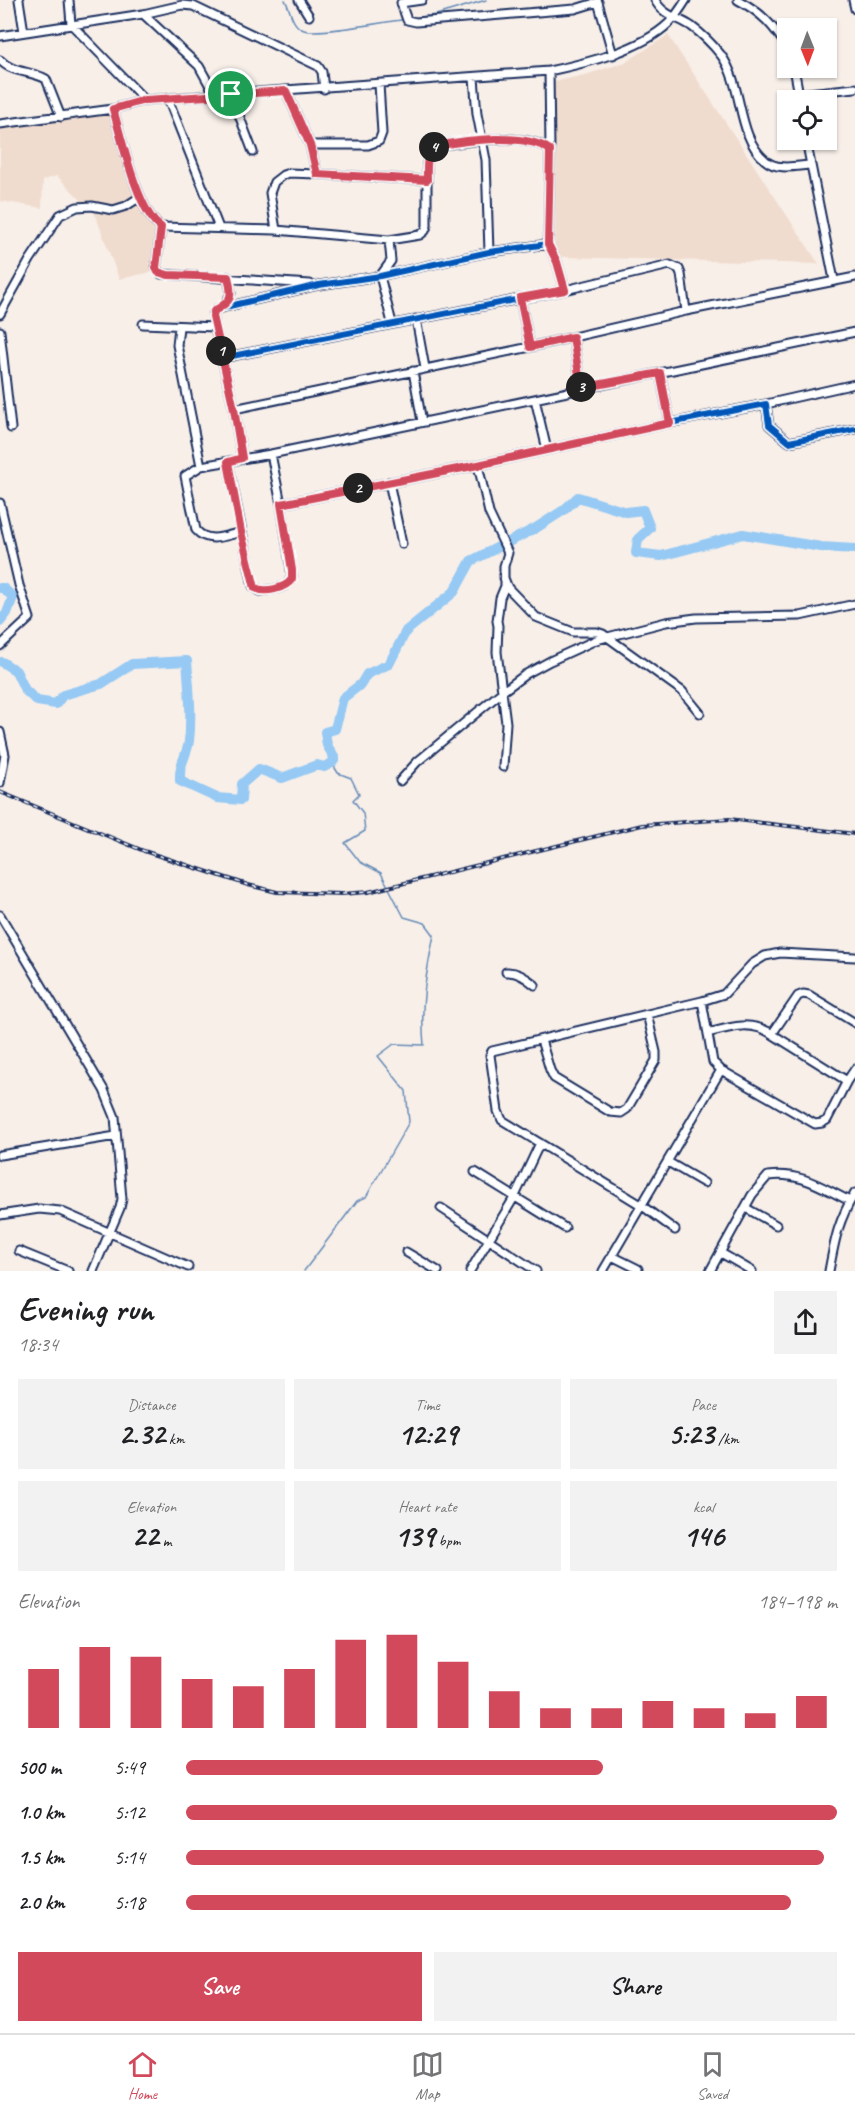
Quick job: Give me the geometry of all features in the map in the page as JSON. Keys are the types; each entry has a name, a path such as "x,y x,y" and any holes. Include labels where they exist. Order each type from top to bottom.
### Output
{"street":[{"path":"19,0 24,32"},
{"path":"69,0 71,24 145,100"},
{"path":"299,0 309,16"},
{"path":"422,0 401,3 405,17 410,22 575,9 597,1 613,55"},
{"path":"655,0 663,12 675,16 693,28 722,57 730,71 752,144 759,155 768,163 785,167 810,165"},
{"path":"0,124 113,109 145,100 324,89 549,71 613,55 659,30 675,16 686,0"},
{"path":"738,0 766,18 777,31"},
{"path":"853,0 855,9"},
{"path":"0,36 143,14 182,5 202,9 318,66 322,72 324,89"},
{"path":"143,14 199,66 215,94"},
{"path":"0,60 5,66 17,71 46,79 61,117"},
{"path":"549,71 548,244 557,262 565,290"},
{"path":"474,78 477,114 486,160 489,252"},
{"path":"310,145 368,145 379,141 382,133 379,84"},
{"path":"837,91 855,88"},
{"path":"286,91 310,145 317,174"},
{"path":"231,94 253,152"},
{"path":"168,99 219,228"},
{"path":"113,109 140,197 149,216 161,227 276,230 389,240 420,235 427,226 427,163 434,147 483,140 515,140 538,143 550,150"},
{"path":"808,150 834,280"},
{"path":"276,230 270,200 271,187 278,178 289,173 427,180"},
{"path":"0,314 30,260 60,215 77,207 92,206 113,210 126,206 140,197"},
{"path":"161,227 156,268 158,272 168,275 228,277 319,285"},
{"path":"380,276 391,261 389,240"},
{"path":"242,458 234,409 214,327 214,311 225,306 319,285 380,276 489,252 548,244"},
{"path":"222,358 565,290 670,265 679,269 681,274 686,311"},
{"path":"380,276 392,323"},
{"path":"225,306 231,293 228,277"},
{"path":"234,409 530,347 686,311 855,277"},
{"path":"520,298 530,347"},
{"path":"416,319 425,368"},
{"path":"143,324 214,327"},
{"path":"179,327 177,345 201,466"},
{"path":"0,331 11,428"},
{"path":"241,532 204,538 196,530 185,476 201,466 271,454 855,333"},
{"path":"573,337 581,388"},
{"path":"413,371 422,422"},
{"path":"660,373 670,423"},
{"path":"281,504 478,465 855,384"},
{"path":"535,399 547,450"},
{"path":"766,404 770,425 789,442 855,429"},
{"path":"228,462 241,532 255,588 262,590 288,585 292,576 271,454"},
{"path":"478,465 489,513 508,553 504,566 505,586 500,598 496,621 498,626 497,652 506,723 503,767"},
{"path":"389,482 402,544"},
{"path":"0,502 19,585 30,618 0,646"},
{"path":"504,578 511,593 519,597 536,617 573,632 597,632 606,637 682,691 700,713"},
{"path":"400,781 417,762 502,691 526,674 606,637 666,622 696,618 800,616 855,604"},
{"path":"0,732 5,755 0,783"},
{"path":"0,915 104,1090 115,1117 122,1199 93,1271"},
{"path":"675,1230 641,1205 502,1120 498,1111 489,1059 492,1051 702,1002 724,994 752,964 765,956 780,953 855,957"},
{"path":"506,972 521,975 535,985"},
{"path":"772,1034 798,996 803,994 809,995 855,1023"},
{"path":"702,1002 713,1062 721,1070 815,1124 827,1119 855,1069"},
{"path":"541,1040 549,1070 554,1078 610,1112 621,1113 627,1109 656,1060 647,1014"},
{"path":"708,1034 747,1025 762,1027 847,1081"},
{"path":"603,1271 721,1070"},
{"path":"0,1155 116,1136"},
{"path":"470,1271 515,1196 540,1143"},
{"path":"668,1162 704,1183"},
{"path":"475,1172 565,1228"},
{"path":"710,1271 752,1195 768,1176 784,1173 798,1176 850,1201"},
{"path":"829,1271 837,1227 855,1193"},
{"path":"0,1215 50,1208 110,1231 188,1267"},
{"path":"441,1208 536,1271"},
{"path":"746,1208 776,1225"},
{"path":"19,1251 68,1271"},
{"path":"406,1252 438,1271"},
{"path":"721,1253 752,1271"},
{"path":"612,1256 638,1269"}],"shaded area":[{"path":"668,35 819,264 563,257 555,251 553,82 626,62"},
{"path":"107,109 137,194 157,227 152,272 119,279 95,214 57,176 43,180 42,208 0,201 0,129"}],"waterway":[{"path":"285,0 296,25 304,30 336,30 401,20"},
{"path":"412,18 436,15 486,0"},
{"path":"2,662 16,671 25,690 37,701 56,704 63,695 101,684 132,664 187,661 190,731 180,781 217,798 241,800 242,784 259,769 282,778 317,765 324,767 332,763 335,759 327,745 325,732 335,729 343,698 361,684 367,674 389,664 406,631 454,592 471,561 536,528 564,510 578,497 626,512 643,510 650,528 638,539 636,553 661,556 743,534 821,547 855,549"},
{"path":"0,588 13,597 7,613 0,622"},
{"path":"304,1271 357,1201 366,1197 409,1122 406,1091 378,1056 394,1044 424,1045 424,990 434,935 425,923 404,917 381,873 360,862 345,843 365,831 363,813 353,800 359,794 351,778 338,773 332,763"}],"railway":[{"path":"0,792 144,851 248,885 277,892 342,894 368,892 642,825 729,819 855,834"}],"cycle path":[{"path":"222,358 565,290 557,262 548,244 489,252 380,276 319,285 217,309 213,314 215,327 234,409 242,458"},
{"path":"228,462 253,586 260,591 283,586 290,581 292,576 281,504 766,404 769,425 789,442 855,429"}],"route":[{"path":"286,91 310,145 316,162 317,174 427,180 429,154 431,149 437,146 483,140 515,140 545,146 550,150 548,244 557,262 565,290 520,298 530,347 573,337 581,388 660,373 670,423 478,465 281,504 292,579 284,587 257,590 253,586 228,462 242,458 234,409 214,327 214,311 225,306 231,298 228,277 168,275 158,272 156,268 161,227 152,221 140,197 113,109 145,100 231,94 286,91"}]}
